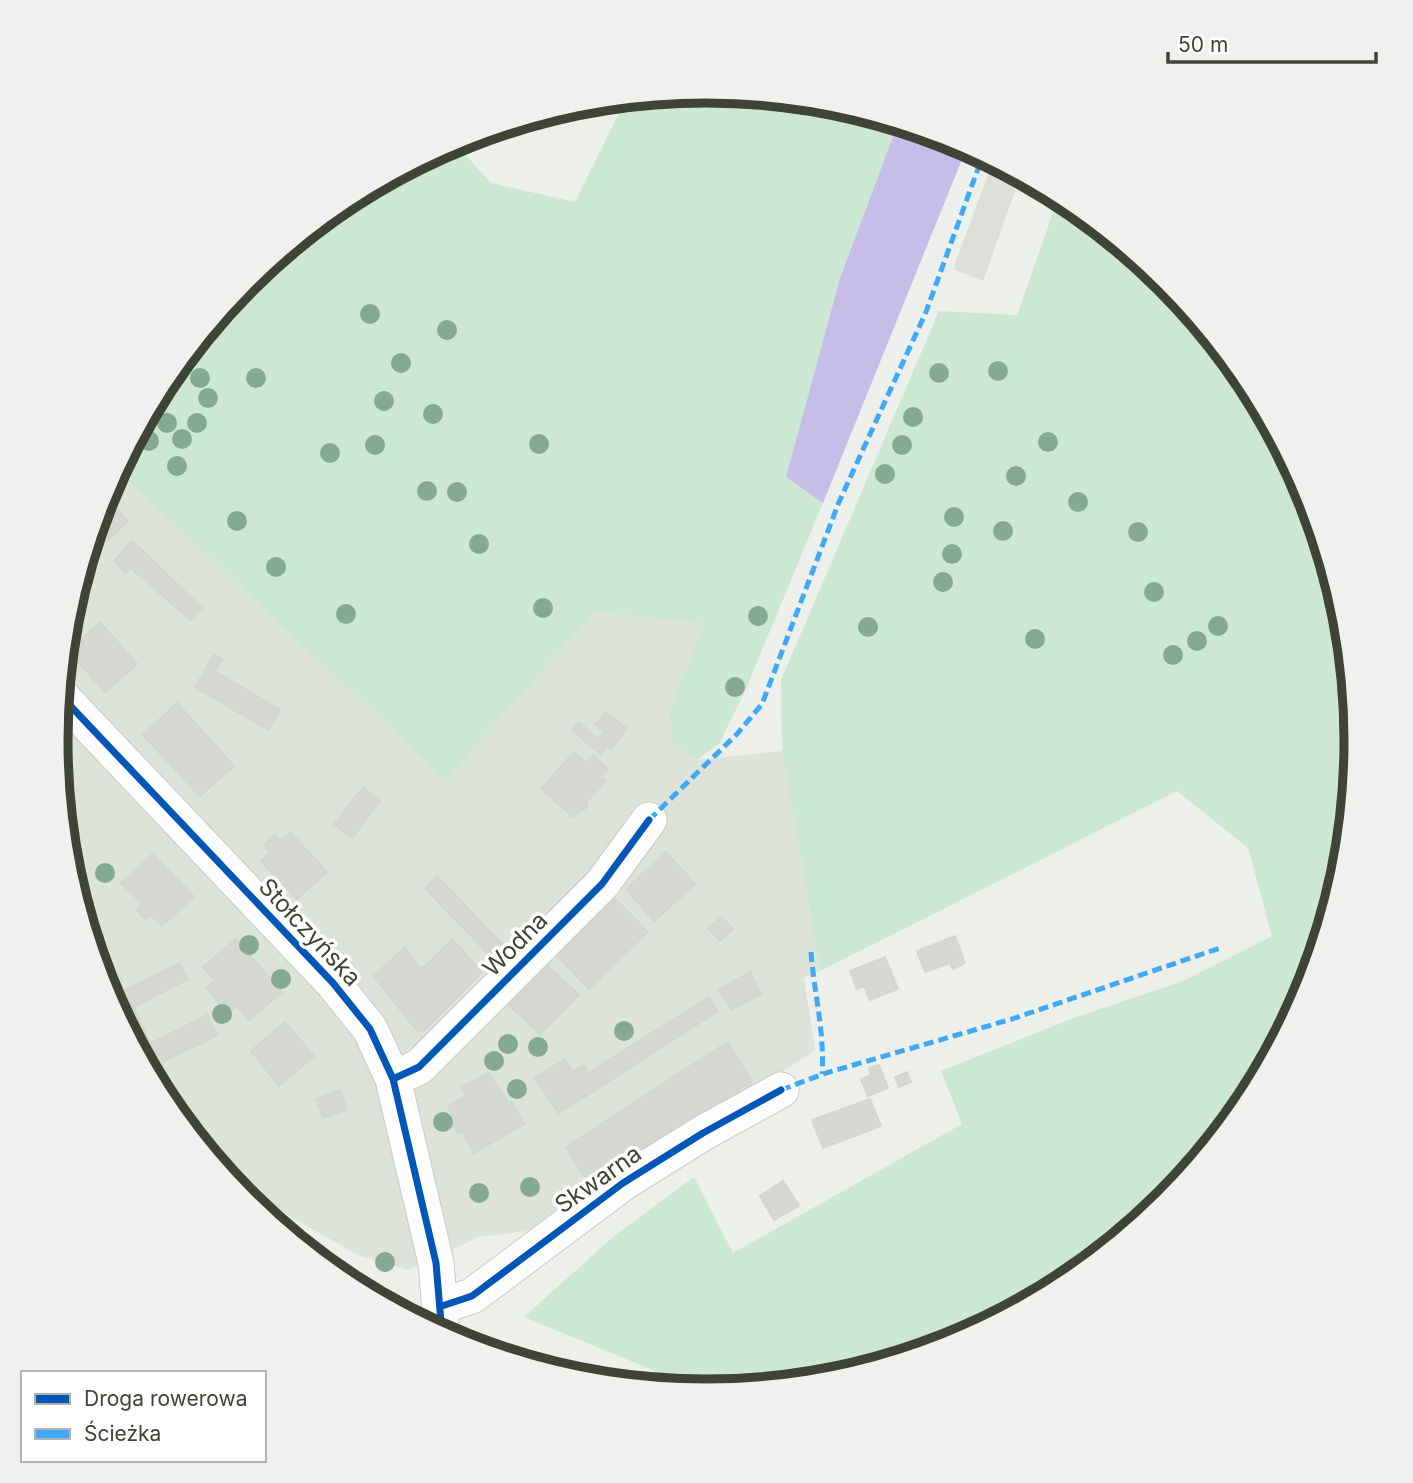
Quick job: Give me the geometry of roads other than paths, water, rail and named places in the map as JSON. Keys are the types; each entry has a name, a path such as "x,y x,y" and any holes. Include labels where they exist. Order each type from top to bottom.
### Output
{"street":[{"name":"Stołczyńska","path":"70,705 348,1000 378,1043 393,1079 436,1263 441,1321"},
{"name":"Wodna","path":"393,1079 416,1070 602,884 649,820"},
{"name":"Skwarna","path":"444,1323 472,1296 623,1183 703,1133 781,1090"}]}
